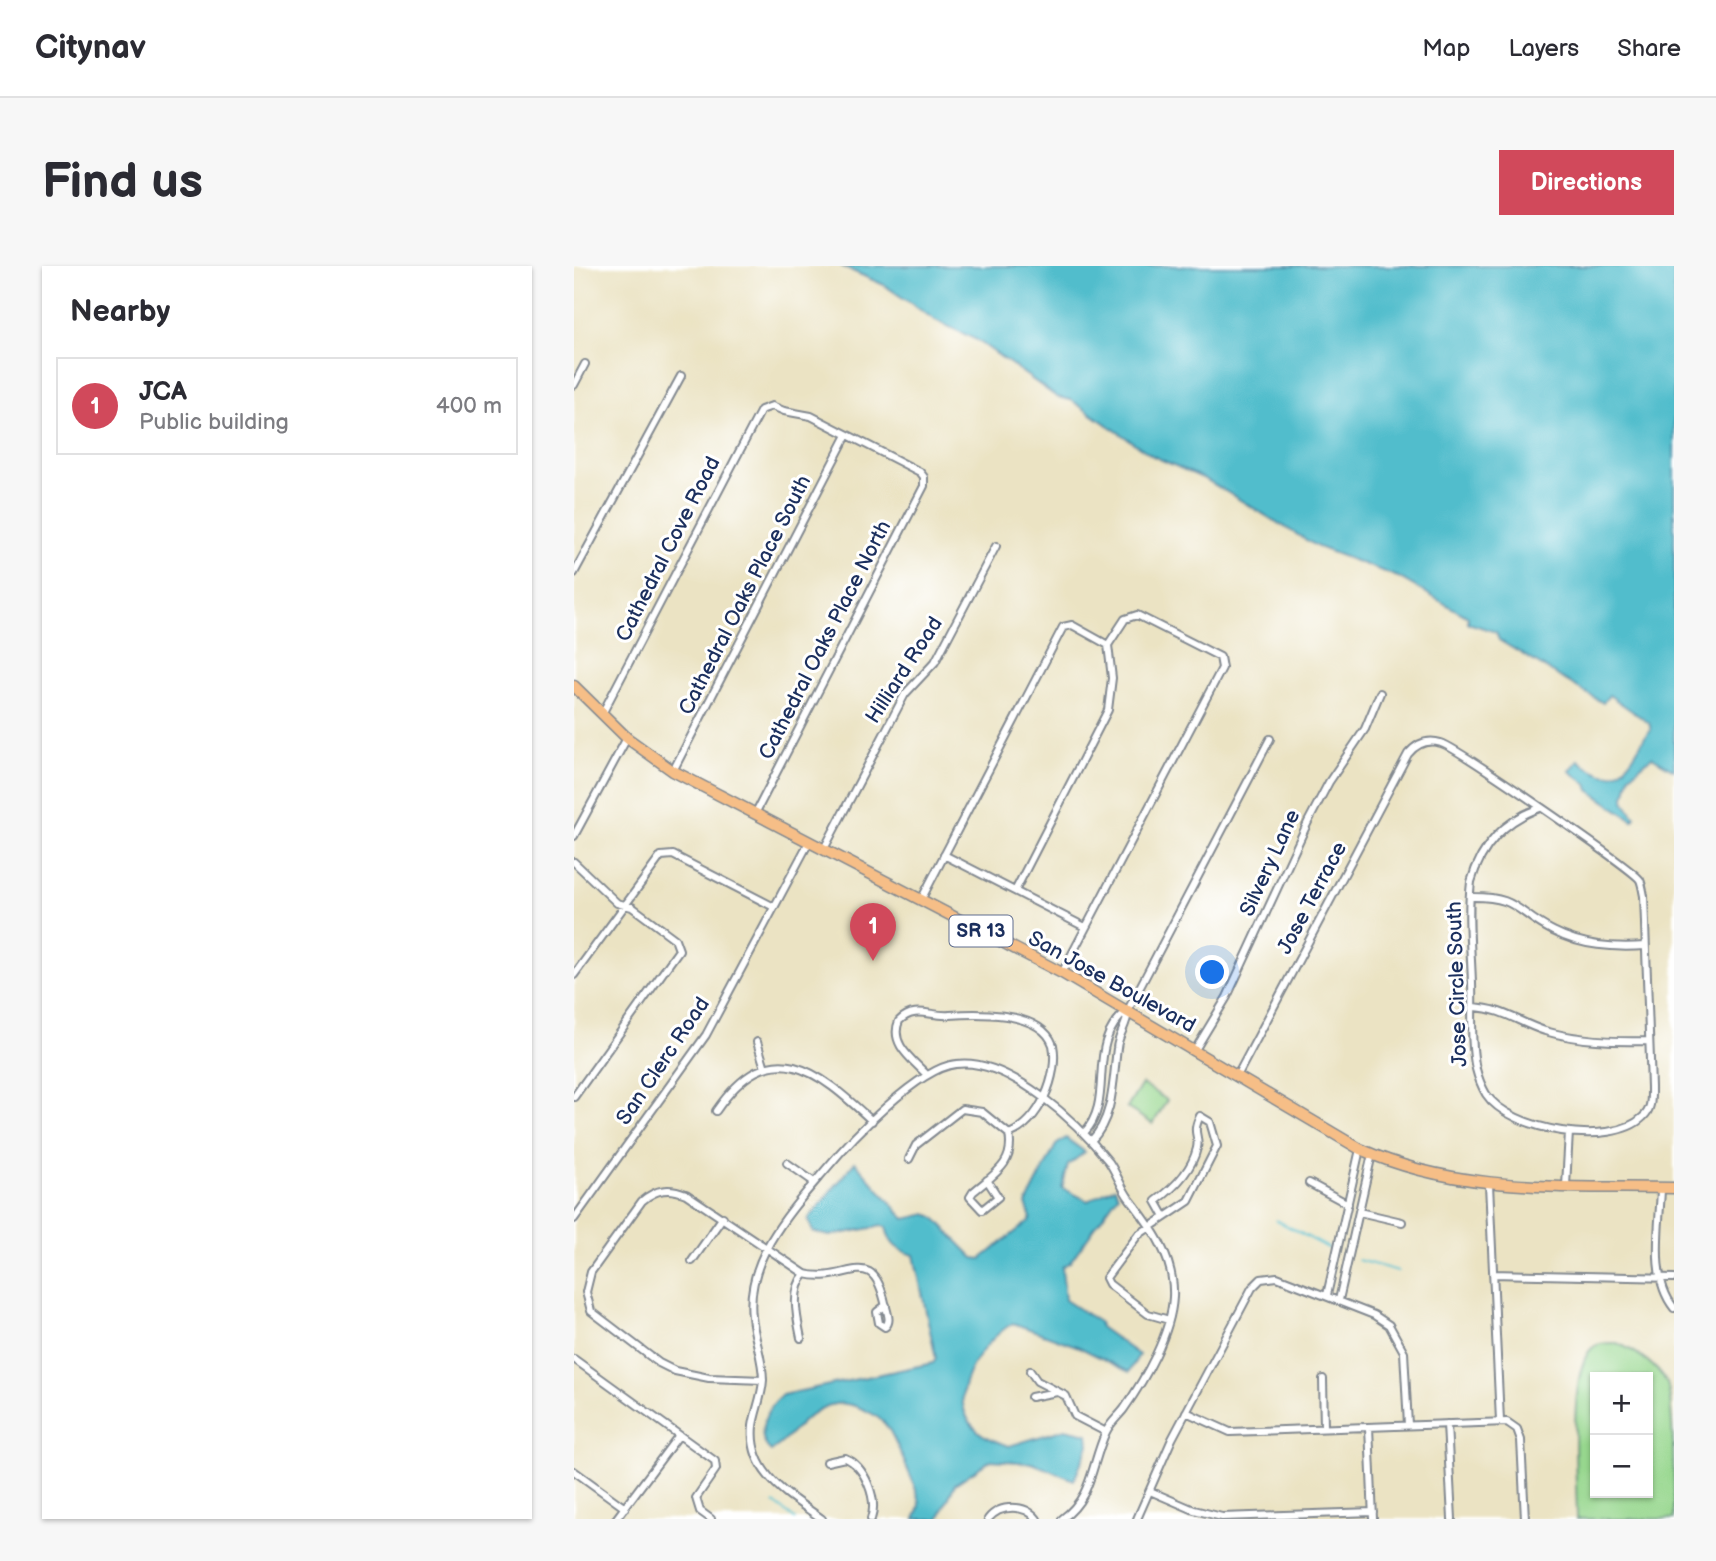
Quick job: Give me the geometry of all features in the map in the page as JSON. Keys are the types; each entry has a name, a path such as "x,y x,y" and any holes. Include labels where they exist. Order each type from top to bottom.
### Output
{"main road":[{"name":"San Jose Boulevard","path":"574,686 601,716 673,771 1062,973 1360,1149 1433,1175 1489,1184 1674,1188"}],"street":[{"path":"574,385 584,364"},
{"path":"574,573 681,376"},
{"name":"Cathedral Cove Road","path":"601,716 758,414 772,406 811,416 847,435"},
{"name":"Cathedral Oaks Place North","path":"755,814 926,482 920,472 847,435"},
{"name":"Cathedral Oaks Place South","path":"673,771 847,435"},
{"name":"Hilliard Road","path":"824,849 905,694 935,662 996,546"},
{"path":"1015,891 1108,710 1112,678 1108,645 1125,619 1137,615 1220,657 1222,668 1062,973"},
{"path":"920,900 1061,630 1073,625 1108,645"},
{"name":"Silvery Lane","path":"1195,1050 1227,997 1308,822 1329,782 1365,729 1380,693"},
{"path":"574,836 627,738"},
{"path":"1084,1133 1094,1120 1100,1102 1102,1047 1118,1018 1128,1010 1270,739"},
{"name":"Jose Terrace","path":"1237,1076 1408,754 1424,742 1444,743 1540,808"},
{"path":"1473,1007 1497,1009 1532,1027 1572,1037 1649,1041 1644,896 1640,880 1540,808"},
{"name":"Jose Circle South","path":"1540,808 1517,818 1492,839 1477,864 1470,897 1476,1068 1492,1101 1516,1120 1569,1132 1611,1129 1631,1125 1644,1115 1651,1103 1649,1041"},
{"name":"San Clerc Road","path":"574,1219 706,1035 809,842"},
{"path":"574,975 657,860 667,855 774,907"},
{"path":"944,855 1085,928"},
{"path":"574,862 617,902 632,907 675,939 679,950 574,1097"},
{"path":"1470,897 1508,900 1536,921 1576,940 1609,946 1645,946"},
{"path":"1091,1142 1104,1125 1119,1039 1127,1025 1128,1010"},
{"path":"927,1075 899,1045 896,1037 896,1028 905,1015 920,1012 951,1015 988,1013 1028,1023 1051,1039 1055,1052 1052,1084 1023,1126 1009,1134"},
{"path":"757,1042 765,1068"},
{"path":"822,1519 773,1483 759,1465 753,1445 752,1429 763,1380 751,1307 754,1279 766,1249 814,1182 872,1121 927,1075 953,1064 979,1063 1003,1072 1084,1133 1123,1182 1127,1195 1149,1226 1171,1271 1173,1300 1169,1320 1126,1407 1106,1432 1089,1487 1080,1502 1062,1519"},
{"path":"716,1111 735,1087 765,1068 790,1066 812,1071 872,1121"},
{"path":"1100,1073 1113,1074"},
{"path":"1100,1102 1109,1103"},
{"path":"909,1159 916,1145 962,1109 982,1112 1009,1134 1011,1154 1004,1165 987,1180 971,1197 982,1210 998,1197 987,1180"},
{"path":"1165,1217 1156,1201 1177,1186 1197,1149 1194,1129 1200,1116 1210,1122 1217,1146 1189,1201 1165,1217 1149,1226 1138,1235 1107,1278 1109,1284 1148,1314 1169,1320"},
{"path":"1566,1186 1569,1132"},
{"path":"1197,1149 1214,1151"},
{"path":"1327,1295 1360,1149"},
{"path":"1339,1300 1372,1154"},
{"path":"787,1163 814,1182"},
{"path":"1309,1183 1348,1204"},
{"path":"1489,1184 1500,1421"},
{"path":"1661,1188 1659,1277 1664,1294 1674,1307"},
{"path":"763,1380 709,1378 675,1371 659,1363 597,1318 588,1304 586,1292 589,1276 646,1197 665,1189 682,1192 805,1274 870,1272 879,1279 886,1305"},
{"path":"1359,1212 1402,1222"},
{"path":"692,1261 723,1217"},
{"path":"801,1338 796,1304 799,1282 805,1274"},
{"path":"1493,1274 1674,1278"},
{"path":"1137,1519 1186,1412 1252,1288 1266,1277 1277,1277 1380,1318 1399,1339 1405,1360 1408,1425"},
{"path":"574,1359 717,1465 696,1498 700,1511 711,1519"},
{"path":"1030,1371 1037,1381 1066,1396 1075,1416 1106,1432"},
{"path":"1323,1379 1324,1429"},
{"path":"1031,1397 1058,1392"},
{"path":"1186,1412 1230,1432 1500,1421 1512,1425 1520,1434 1525,1519"},
{"path":"1447,1424 1451,1519"},
{"path":"1150,1491 1194,1510 1222,1517 1373,1516 1369,1427"},
{"path":"616,1519 679,1435"},
{"path":"827,1462 845,1458 858,1465 873,1505 871,1519"},
{"path":"574,1471 625,1508"},
{"path":"988,1519 1000,1510 1018,1508 1037,1519"}],"green space":[{"path":"1142,1084 1167,1100 1153,1124 1127,1108"},
{"path":"1617,1343 1645,1359 1667,1383 1672,1428 1674,1519 1577,1519 1575,1430 1579,1381 1591,1349 1600,1344"}],"water":[{"path":"841,266 1674,266 1674,770 1652,757 1630,775 1624,801 1635,817 1633,820 1589,790 1587,784 1570,771 1578,760 1605,775 1619,772 1651,730 1649,723 1609,695 1603,703 1499,640 1496,632 1468,623 1468,617 1398,577 1318,547 1205,479 1153,456 1071,400 1057,397 977,340 935,320 884,285"},
{"path":"1066,1138 1085,1152 1068,1165 1062,1188 1088,1201 1115,1187 1118,1195 1070,1262 1062,1267 1065,1300 1099,1322 1100,1327 1139,1355 1129,1372 1079,1347 1013,1323 989,1343 978,1357 969,1372 963,1404 968,1419 979,1432 1009,1446 1065,1429 1088,1434 1089,1445 1074,1480 1032,1463 991,1460 955,1484 939,1519 915,1519 920,1503 896,1442 884,1423 864,1410 842,1404 824,1407 807,1418 771,1451 763,1437 764,1422 771,1406 782,1395 933,1363 936,1359 914,1255 895,1246 886,1227 882,1226 829,1236 813,1232 808,1219 855,1162 905,1219 927,1214 934,1217 974,1258 981,1259 1029,1221 1031,1218 1026,1204 1056,1145"}],"waterway":[{"path":"1276,1220 1330,1249"},
{"path":"1358,1260 1398,1271"},
{"path":"774,1503 795,1519"}],"place":[{"name":"JCA","path":"873,961"}]}
